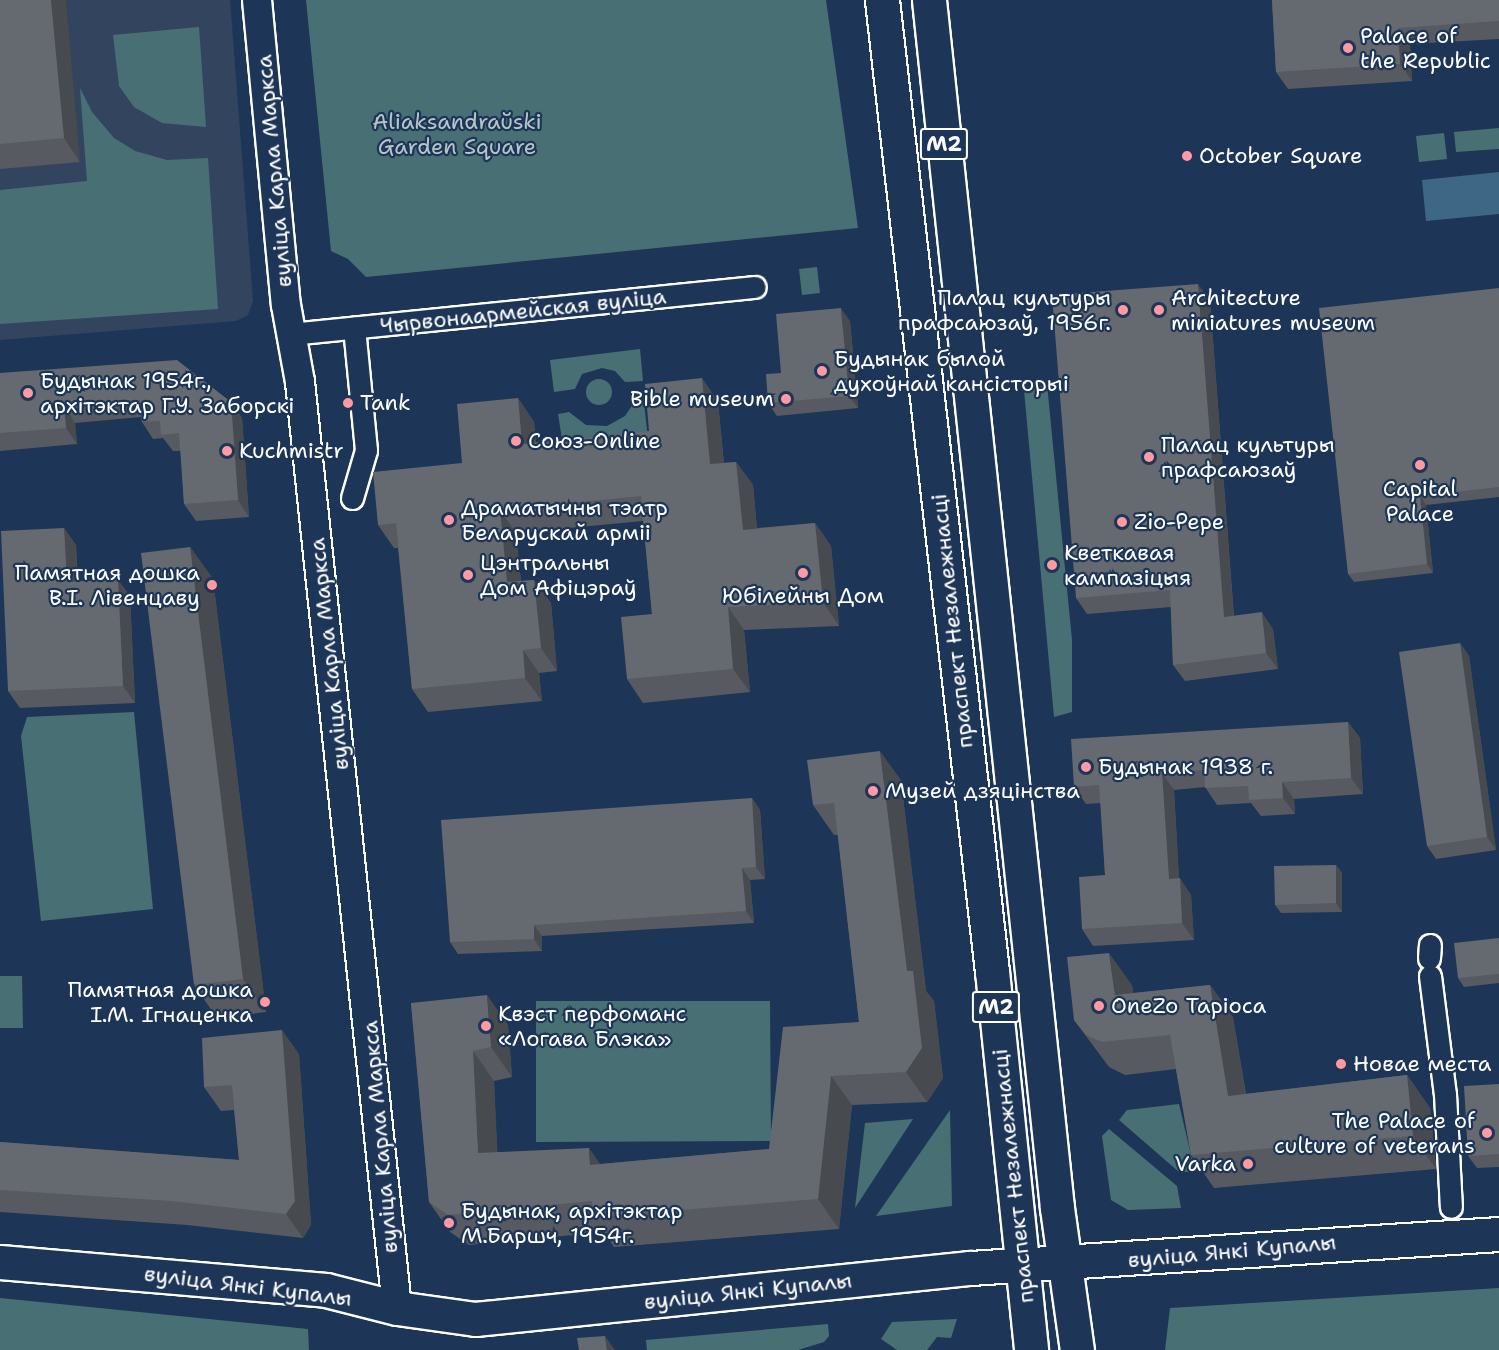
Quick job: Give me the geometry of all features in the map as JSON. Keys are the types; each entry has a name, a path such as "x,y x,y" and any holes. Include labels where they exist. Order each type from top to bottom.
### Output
{"main road":[{"name":"праспект Незалежнасці","path":"882,0 992,971 1031,1350"},
{"name":"праспект Незалежнасці","path":"929,0 1065,1262 1077,1350"},
{"name":"вуліца Янкі Купалы","path":"0,1262 326,1290 397,1308 476,1319 1021,1264 1499,1234"}],"street":[{"name":"вуліца Карла Маркса","path":"257,0 291,334 301,394 362,950 397,1308"},
{"name":"Чырвонаармейская вуліца","path":"291,334 754,287"},
{"path":"352,498 366,450 354,328"},
{"path":"1430,960 1445,1094 1451,1207"}],"shaded area":[{"path":"0,0 230,0 253,301 248,315 236,321 0,340"},
{"path":"1499,172 1499,214 1426,221 1422,180"}],"green space":[{"name":"Aliaksandraŭski Garden Square","path":"306,0 826,0 858,228 366,277 348,259 331,251"},
{"path":"199,27 206,127 162,123 134,107 119,86 113,35"},
{"path":"80,88 92,112 114,138 135,151 167,160 208,158 218,309 0,324 0,190 87,181"},
{"path":"1499,128 1499,149 1456,152 1454,132"},
{"path":"1444,133 1447,159 1419,162 1416,136"},
{"path":"817,267 820,293 802,295 799,269"},
{"path":"640,349 643,381 625,382 615,371 602,368 582,374 575,389 554,392 550,360"},
{"path":"599,379 608,383 612,392 608,401 599,405 590,401 586,392 590,383"},
{"path":"1047,384 1072,640 1072,712 1054,717 1024,390"},
{"path":"644,403 649,448 565,458 558,414 569,412 586,425 607,426 625,416 633,404"},
{"path":"134,712 153,909 41,921 21,736 27,717"},
{"path":"0,976 22,976 23,1028 0,1028"},
{"path":"536,1001 770,1001 771,1141 536,1142"},
{"path":"1179,1104 1195,1172 1179,1172 1119,1120 1127,1110"},
{"path":"950,1110 952,1206 876,1216"},
{"path":"913,1119 855,1208 865,1123"},
{"path":"1109,1129 1177,1186 1181,1208 1128,1210 1111,1200 1102,1136"},
{"path":"1499,1288 1499,1350 1165,1350 1170,1308"},
{"path":"0,1298 308,1329 309,1350 0,1350"},
{"path":"957,1319 951,1338 937,1337 927,1350 897,1350 881,1339 892,1322"},
{"path":"828,1324 829,1336 824,1342 798,1350 647,1350 646,1340"}],"building":[{"path":"0,0 51,0 64,138 0,144"},
{"name":"Palace of the Republic","path":"1272,0 1499,0 1499,21 1398,28 1400,64 1276,72"},
{"name":"Палац культуры прафсаюзаў","path":"1198,284 1224,617 1262,612 1266,653 1173,665 1170,590 1076,598 1052,295"},
{"name":"Capital Palace","path":"1499,288 1499,487 1420,496 1427,564 1348,574 1319,308"},
{"name":"Будынак былой духоўнай кансісторыі","path":"841,308 849,396 768,403 766,374 781,373 776,314"},
{"path":"177,360 231,402 238,500 184,504 179,433 161,435 160,421 142,422 140,400 64,406 66,428 0,433 0,373"},
{"name":"Цэнтральны Дом Афіцэраў","path":"702,378 710,464 736,462 743,530 815,523 823,602 728,607 733,669 627,679 621,617 652,614 641,496 500,510 507,582 534,580 541,648 523,650 525,678 412,689 396,523 378,525 373,472 462,463 457,404 518,398 522,444 649,431 645,384"},
{"path":"64,528 67,582 118,580 123,686 8,691 1,531"},
{"path":"190,547 243,979 194,985 141,553"},
{"path":"1460,643 1487,837 1427,846 1399,652"},
{"path":"1348,722 1351,778 1282,782 1283,798 1249,800 1248,786 1205,788 1204,770 1162,773 1169,879 1180,878 1182,923 1082,929 1079,877 1105,875 1099,785 1074,787 1071,739"},
{"path":"880,751 907,971 913,971 922,1048 906,1072 831,1076 818,1199 593,1217 592,1201 448,1215 429,1202 411,1003 487,995 491,1047 473,1051 478,1153 589,1148 590,1165 769,1149 783,1027 859,1022 834,803 813,805 807,760"},
{"path":"752,798 756,867 742,868 746,911 534,925 534,939 450,942 441,820"},
{"path":"1336,865 1336,903 1275,905 1274,866"},
{"path":"1499,938 1499,974 1458,978 1454,943"},
{"path":"1109,953 1115,995 1210,985 1228,1096 1407,1075 1413,1136 1191,1155 1170,1035 1102,1042 1086,1035 1074,1020 1067,957"},
{"path":"282,1030 295,1201 286,1214 171,1201 0,1190 0,1142 239,1160 232,1085 204,1087 202,1038"},
{"path":"1499,1084 1499,1154 1468,1156 1464,1086"},
{"path":"605,1336 607,1350 579,1350 577,1338"}],"place":[{"name":"Palace of the Republic","path":"1348,48"},
{"name":"October Square","path":"1187,156"},
{"name":"Палац культуры прафсаюзаў, 1956г.","path":"1123,310"},
{"name":"Architecture miniatures museum","path":"1159,310"},
{"name":"Будынак былой духоўнай кансісторыі","path":"822,371"},
{"name":"Будынак 1954г., архітэктар Г.У. Заборскі","path":"28,393"},
{"name":"Bible museum","path":"786,399"},
{"name":"Tank","path":"348,403"},
{"name":"Союз-Online","path":"516,441"},
{"name":"Kuchmistr","path":"227,451"},
{"name":"Палац культуры прафсаюзаў","path":"1149,457"},
{"name":"Capital Palace","path":"1420,465"},
{"name":"Драматычны тэатр Беларускай арміі","path":"449,520"},
{"name":"Zio-Pepe","path":"1122,522"},
{"name":"Кветкавая кампазіцыя","path":"1052,565"},
{"name":"Юбілейны Дом","path":"803,573"},
{"name":"Цэнтральны Дом Афіцэраў","path":"468,575"},
{"name":"Памятная дошка В.І. Лівенцаву","path":"212,585"},
{"name":"Будынак 1938 г.","path":"1086,767"},
{"name":"Музей дзяцінства","path":"873,791"},
{"name":"Памятная дошка І.М. Ігнаценка","path":"265,1002"},
{"name":"OneZo Tapioca","path":"1099,1006"},
{"name":"Квэст перфоманс «Логава Блэка»","path":"486,1026"},
{"name":"Новае места","path":"1341,1064"},
{"name":"The Palace of culture of veterans","path":"1487,1133"},
{"name":"Varka","path":"1248,1164"},
{"name":"Будынак, архітэктар М.Баршч, 1954г.","path":"449,1223"}]}
